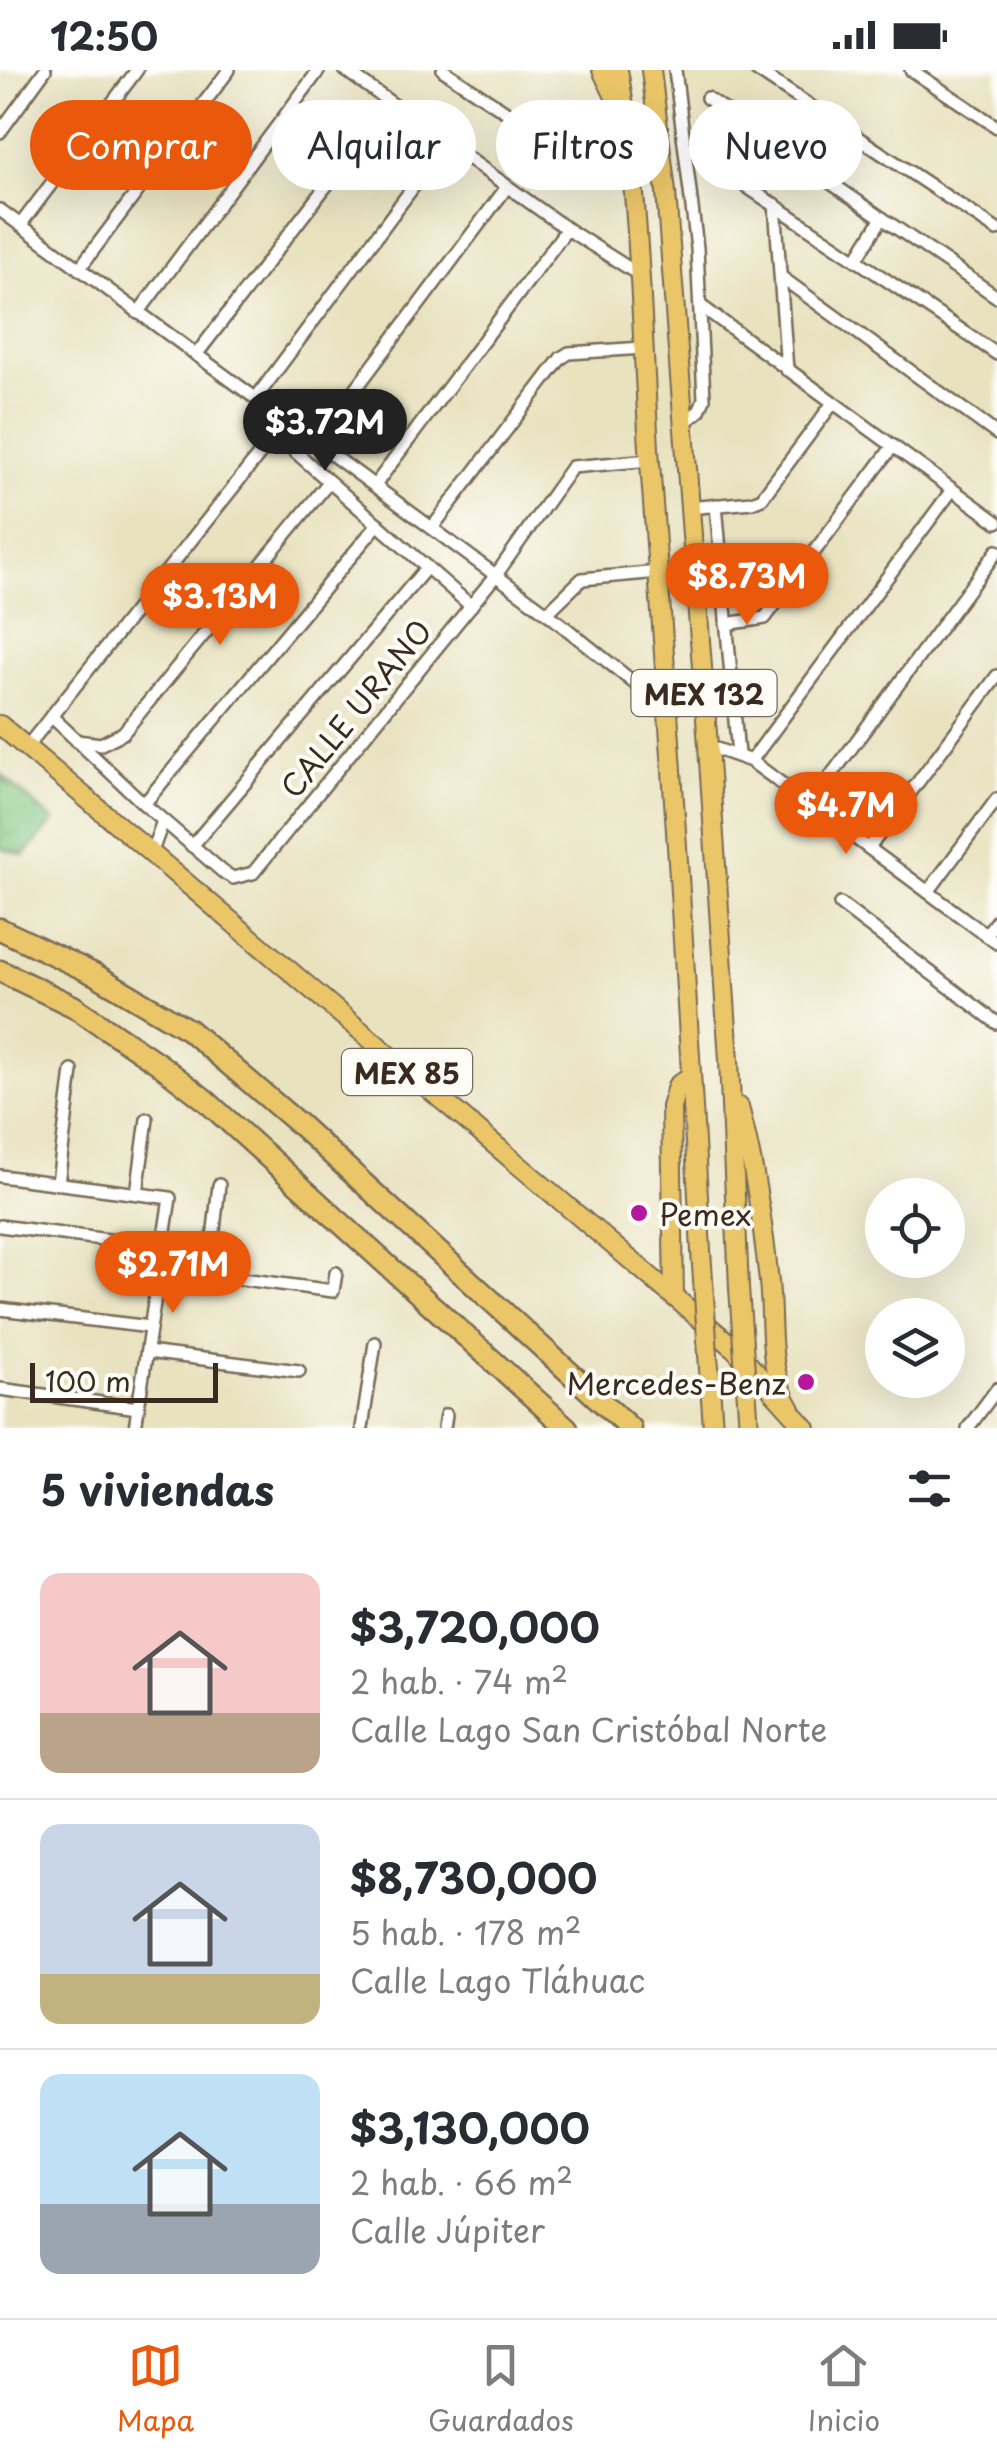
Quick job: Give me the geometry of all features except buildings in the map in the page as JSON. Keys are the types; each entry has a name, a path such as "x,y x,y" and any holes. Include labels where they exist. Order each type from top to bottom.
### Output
{"highway":[{"path":"0,929 96,975 190,1030 301,1126 630,1428"},
{"path":"0,971 73,1006 204,1099 567,1428"}],"main road":[{"name":"MEX 132","path":"654,70 708,746 749,1428"},
{"name":"MEX 132","path":"604,71 617,100"},
{"name":"MEX 132","path":"632,190 713,1428"},
{"name":"MEX 85","path":"0,725 732,1346 806,1428"},
{"path":"674,1296 670,1122 677,1086 691,1075"},
{"path":"730,1077 755,1182 769,1280 772,1362 791,1410"}],"street":[{"path":"0,132 45,70"},
{"path":"20,224 136,70"},
{"path":"79,269 228,70"},
{"path":"138,313 319,70"},
{"path":"344,70 386,100"},
{"path":"443,70 496,105"},
{"path":"675,70 701,306 704,399 699,411 683,424"},
{"path":"756,70 997,230"},
{"path":"911,70 932,76 996,123"},
{"path":"707,98 997,297"},
{"path":"686,146 997,354"},
{"path":"196,355 323,190"},
{"path":"256,398 411,190"},
{"path":"316,442 505,190"},
{"path":"511,190 638,274"},
{"path":"775,204 787,370"},
{"path":"0,210 548,613 668,710"},
{"path":"856,260 882,218"},
{"path":"375,485 567,229"},
{"path":"780,277 997,434"},
{"path":"701,306 997,522"},
{"path":"432,528 561,358 569,353 643,348"},
{"path":"689,508 762,498 834,403"},
{"path":"26,748 286,420"},
{"path":"275,434 471,606"},
{"path":"726,624 765,618 893,446"},
{"name":"CALLE URANO","path":"192,846 233,878 253,873 496,575 572,467 650,460"},
{"path":"77,740 101,744 123,733 329,482"},
{"path":"750,762 952,490"},
{"path":"716,504 738,756"},
{"path":"144,804 378,524"},
{"path":"810,804 997,551"},
{"path":"52,716 192,846 427,567"},
{"path":"548,613 582,579 659,572"},
{"path":"696,598 722,594"},
{"path":"702,669 728,651"},
{"path":"869,848 997,676"},
{"path":"708,746 750,762 992,939 997,920"},
{"path":"928,892 997,799"},
{"path":"151,854 163,821"},
{"path":"840,904 997,1023"},
{"path":"58,1183 72,1072"},
{"path":"137,1194 147,1118"},
{"path":"0,1176 170,1198 135,1428"},
{"path":"208,1274 218,1185"},
{"path":"0,1226 163,1247"},
{"path":"160,1268 333,1291 336,1273"},
{"path":"0,1309 150,1328"},
{"path":"362,1428 374,1343"},
{"path":"147,1352 299,1372"},
{"path":"0,1388 138,1408"},
{"path":"968,1428 997,1389"}],"green space":[{"path":"0,774 54,821 24,855 0,848"}],"place":[{"name":"Pemex","path":"639,1213"},
{"name":"Mercedes-Benz","path":"806,1382"}]}
